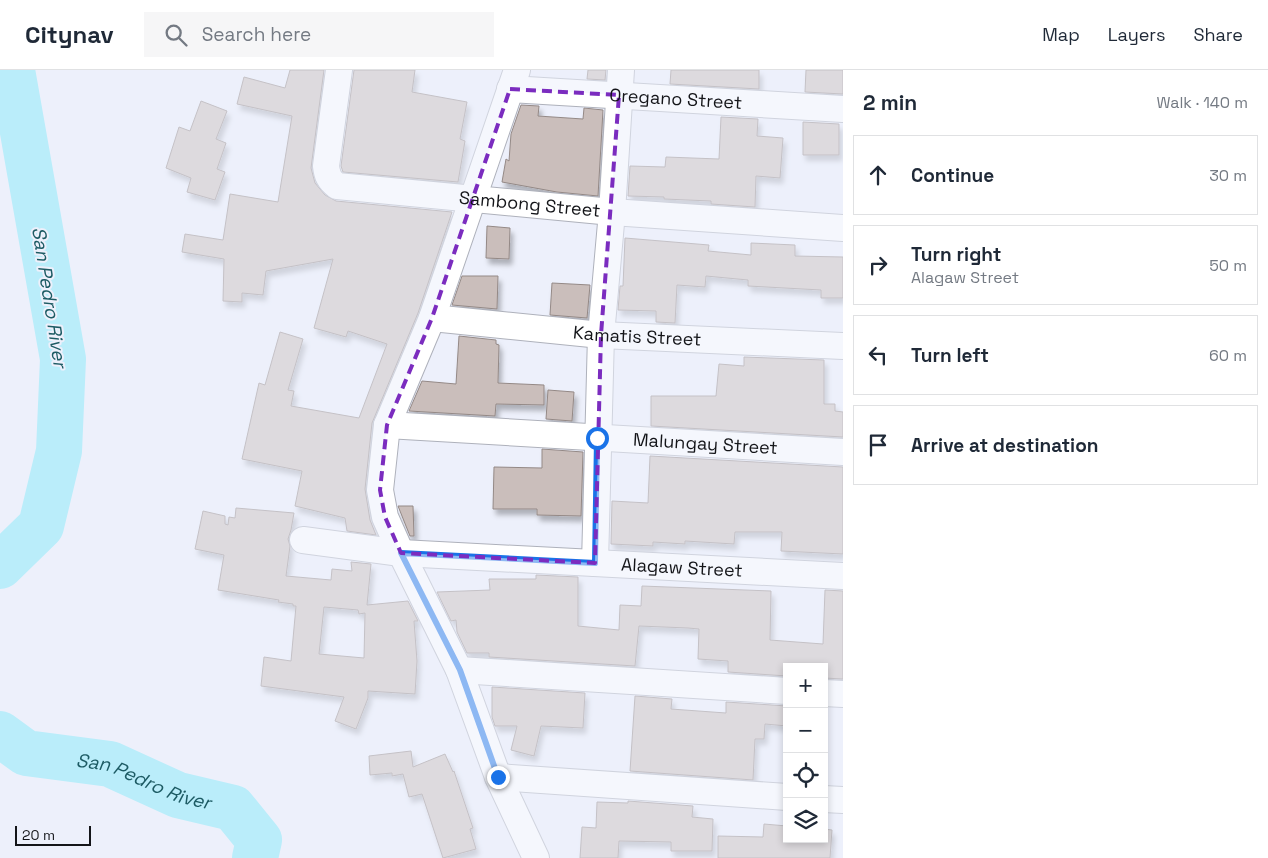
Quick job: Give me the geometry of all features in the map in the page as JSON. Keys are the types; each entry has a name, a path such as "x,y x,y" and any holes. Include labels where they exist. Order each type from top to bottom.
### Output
{"street":[{"name":"Sambong Street","path":"339,70 326,166 326,174 337,186 612,212 843,228"},
{"path":"513,79 432,318 387,425 380,490 385,517 460,670 498,777 536,858"},
{"name":"Oregano Street","path":"513,79 620,83 843,110"},
{"path":"595,563 601,335 612,212 620,83"},
{"name":"Kamatis Street","path":"432,318 601,335 843,346"},
{"name":"Malungay Street","path":"387,425 843,452"},
{"name":"Alagaw Street","path":"303,540 401,553 843,576"},
{"path":"460,670 783,691"},
{"path":"828,693 843,694"},
{"path":"498,777 783,797"},
{"path":"828,799 843,800"}],"highlighted area":[{"path":"510,89 619,95 601,335 595,563 401,553 385,517 380,490 387,425 432,318"}],"building":[{"path":"290,70 324,70 311,168 315,183 325,195 336,201 452,212 418,313 372,423 365,489 370,520 376,535 347,531 345,518 295,506 302,471 242,459 259,383 265,385 280,332 303,339 288,390 294,391 291,406 359,418 387,344 348,331 346,337 314,328 333,259 266,271 263,295 242,293 242,302 223,301 224,259 182,252 185,234 223,240 230,194 278,202 292,116 237,104 244,77 285,88"},
{"path":"354,70 415,70 412,92 467,102 460,139 465,141 458,182 343,172 341,166"},
{"path":"588,70 606,70 605,80 587,79"},
{"path":"671,70 759,70 759,89 670,84"},
{"path":"806,70 843,70 843,94 805,92"},
{"path":"201,101 227,111 216,139 226,143 217,169 225,172 215,200 187,192 191,178 166,168 179,127 190,131"},
{"path":"521,105 539,106 538,116 583,119 584,108 603,110 598,196 557,192 502,182 506,159 509,161 511,134"},
{"path":"721,117 758,119 757,136 783,138 780,178 756,176 755,207 711,204 711,201 628,196 630,166 665,167 666,157 719,159"},
{"path":"803,122 839,124 839,155 803,155"},
{"path":"487,226 510,228 509,259 486,258"},
{"path":"625,238 709,245 708,251 751,255 751,243 795,245 795,256 843,257 843,298 821,298 821,290 748,286 748,280 706,276 705,287 677,285 675,323 656,322 656,311 618,310 620,286 623,286"},
{"path":"462,276 498,276 497,309 452,305"},
{"path":"552,283 590,285 587,318 550,315"},
{"path":"459,336 496,340 496,344 499,345 498,383 544,385 544,405 496,404 495,416 409,411 422,381 456,384"},
{"path":"744,357 824,360 824,404 835,404 835,411 843,412 843,437 651,426 651,396 716,396 719,364 744,366"},
{"path":"548,390 574,392 572,421 546,419"},
{"path":"542,449 583,452 581,516 537,515 537,509 493,509 494,467 542,468"},
{"path":"650,456 843,467 843,554 781,551 782,532 735,532 734,544 685,541 685,544 653,542 653,546 611,544 612,501 648,503"},
{"path":"398,506 413,506 414,536 410,536"},
{"path":"236,508 294,513 288,539 290,546 286,576 331,580 332,569 352,571 351,562 371,564 367,605 408,601 418,621 414,621 417,661 415,694 368,691 368,698 356,729 335,721 344,697 261,686 264,657 291,661 296,606 278,602 279,600 218,590 224,555 195,549 203,511 225,516 225,524 228,525 229,517 235,518","holes":["324,607 358,610 359,614 365,613 364,658 319,654"]},
{"path":"536,575 578,577 578,626 619,630 620,605 641,606 642,586 771,591 770,640 823,644 825,590 843,591 843,679 828,678 828,663 783,663 783,676 728,672 728,661 698,659 699,629 688,628 639,626 635,666 489,657 489,653 467,653 457,632 456,620 451,621 437,592 490,590 489,579 536,579"},
{"path":"492,687 585,693 583,728 541,726 534,756 511,750 517,726 495,726 492,717"},
{"path":"635,696 672,699 671,709 726,713 726,702 783,706 783,726 765,724 764,739 755,739 753,780 630,771"},
{"path":"411,751 413,767 445,754 454,771 473,828 470,829 476,849 443,858 422,794 409,797 403,774 392,776 392,773 370,775 369,756"},
{"path":"628,801 693,806 692,817 713,819 712,851 671,851 671,842 619,841 618,858 580,858 582,827 596,828 597,802 628,803"},
{"path":"764,824 783,826 783,843 828,843 828,830 832,830 830,858 718,858 718,836 763,837"}],"waterway":[{"name":"San Pedro River","path":"0,566 41,526 59,451 63,359 12,70"},
{"path":"0,118 17,100"},
{"name":"San Pedro River","path":"0,734 26,753 110,764 178,795 233,808 259,840 255,858"}],"route":[{"path":"498,777 460,670 401,553 595,563 597,438"}]}
